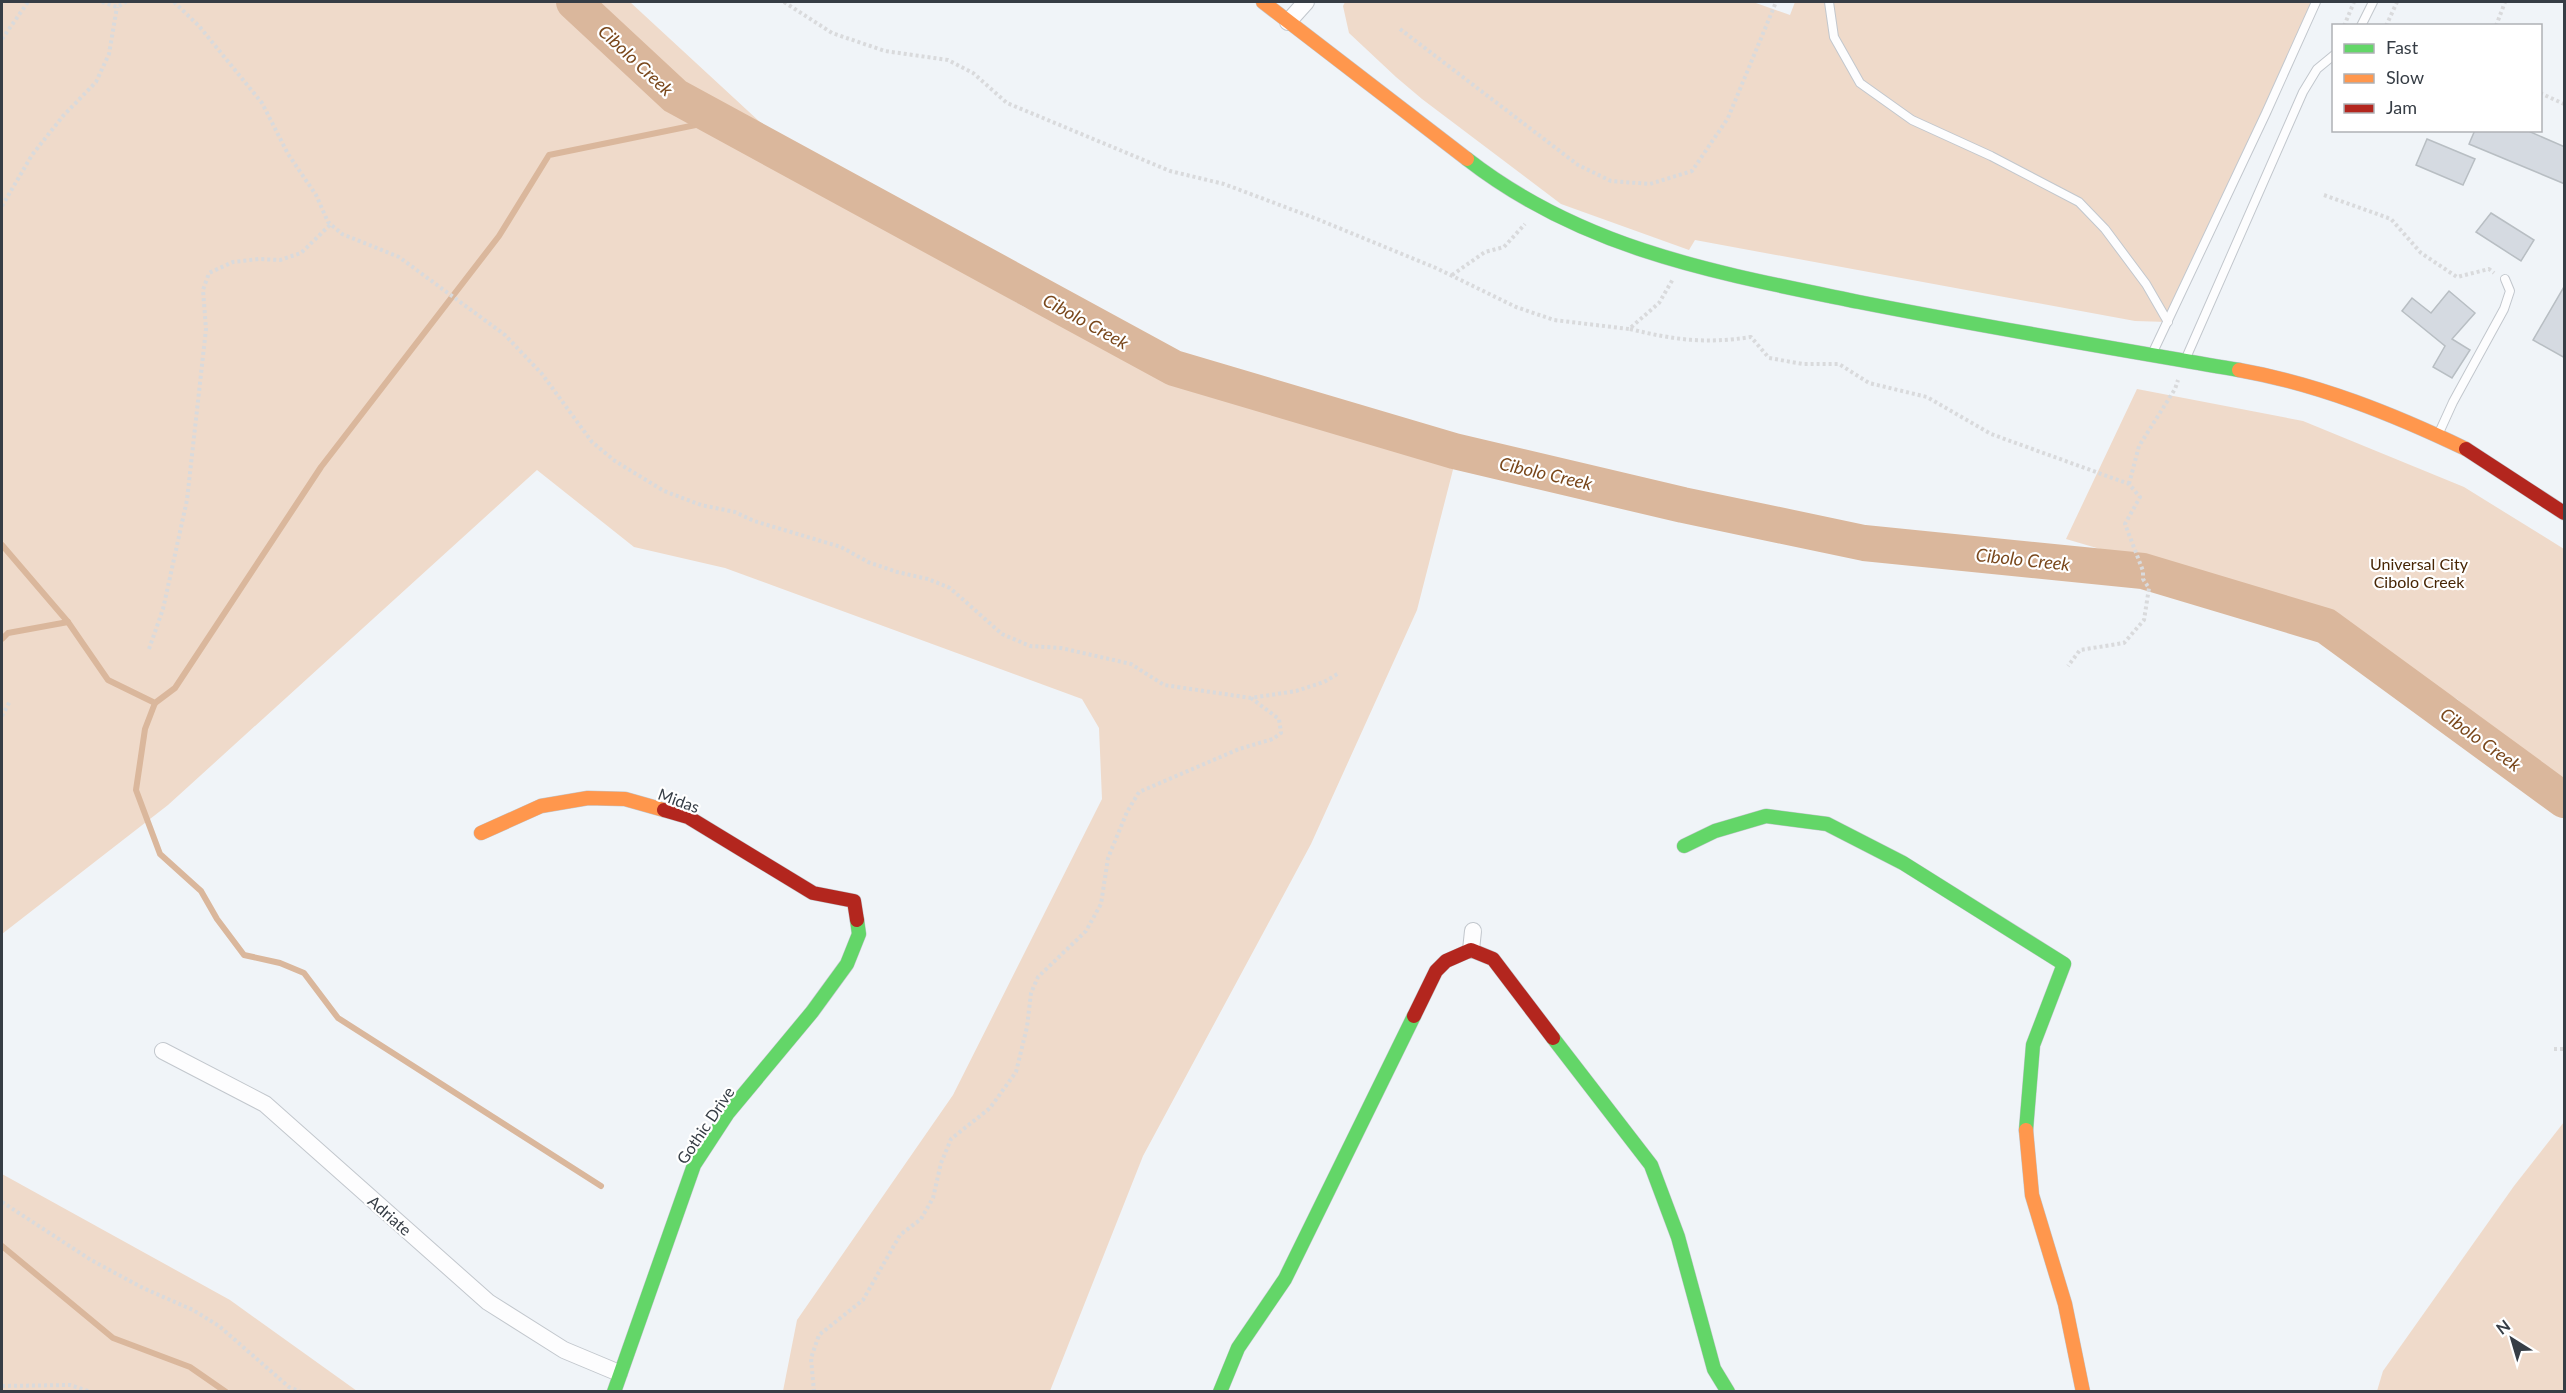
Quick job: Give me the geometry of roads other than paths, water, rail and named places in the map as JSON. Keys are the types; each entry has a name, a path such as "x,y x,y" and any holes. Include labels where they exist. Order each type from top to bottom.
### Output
{"street":[{"path":"1263,2 1495,181 1539,208 1617,243 1731,276 1923,314 2262,374 2322,389 2438,435 2504,472 2565,513"},
{"path":"1288,22 1306,2"},
{"name":"Midas","path":"481,833 541,806 588,798 626,799 688,817 813,894 854,901"},
{"path":"1684,846 1715,831 1766,816 1827,824 1903,863 2064,964 2033,1045 2025,1125 2032,1195 2065,1304 2082,1392"},
{"name":"Gothic Drive","path":"614,1392 694,1164 728,1113 812,1012 847,964 859,934 854,901"},
{"path":"1471,950 1473,931"},
{"path":"1220,1392 1238,1348 1285,1279 1436,971 1446,961 1471,950 1493,959 1651,1165 1678,1236 1714,1369 1728,1392"},
{"name":"Adriate","path":"164,1051 265,1104 488,1302 564,1350 620,1373"}],"lane":[{"path":"1829,2 1834,37 1860,83 1912,120 1991,156 2079,202 2105,229 2146,284 2168,322"},
{"path":"2152,355 2316,2"},
{"path":"2362,24 2373,2"},
{"path":"2185,361 2303,92 2317,69 2332,57"},
{"path":"2438,435 2452,402 2504,309 2510,291 2505,279"}],"waterway":[{"name":"Cibolo Creek","path":"574,2 675,96 1174,368 1454,451 1683,505 1864,543 2143,571 2326,626 2564,800"},
{"path":"2,545 68,622 108,680 155,703 175,688 321,467 499,236 549,155 720,120"},
{"path":"2,639 8,633 68,622"},
{"path":"155,703 145,729 136,790 160,854 201,891 217,919 244,955 280,963 304,973 338,1018 601,1186"},
{"path":"2,1246 113,1338 190,1367 226,1392"}],"park label":[{"name":"Universal City Cibolo Creek","path":"2419,572"}]}
